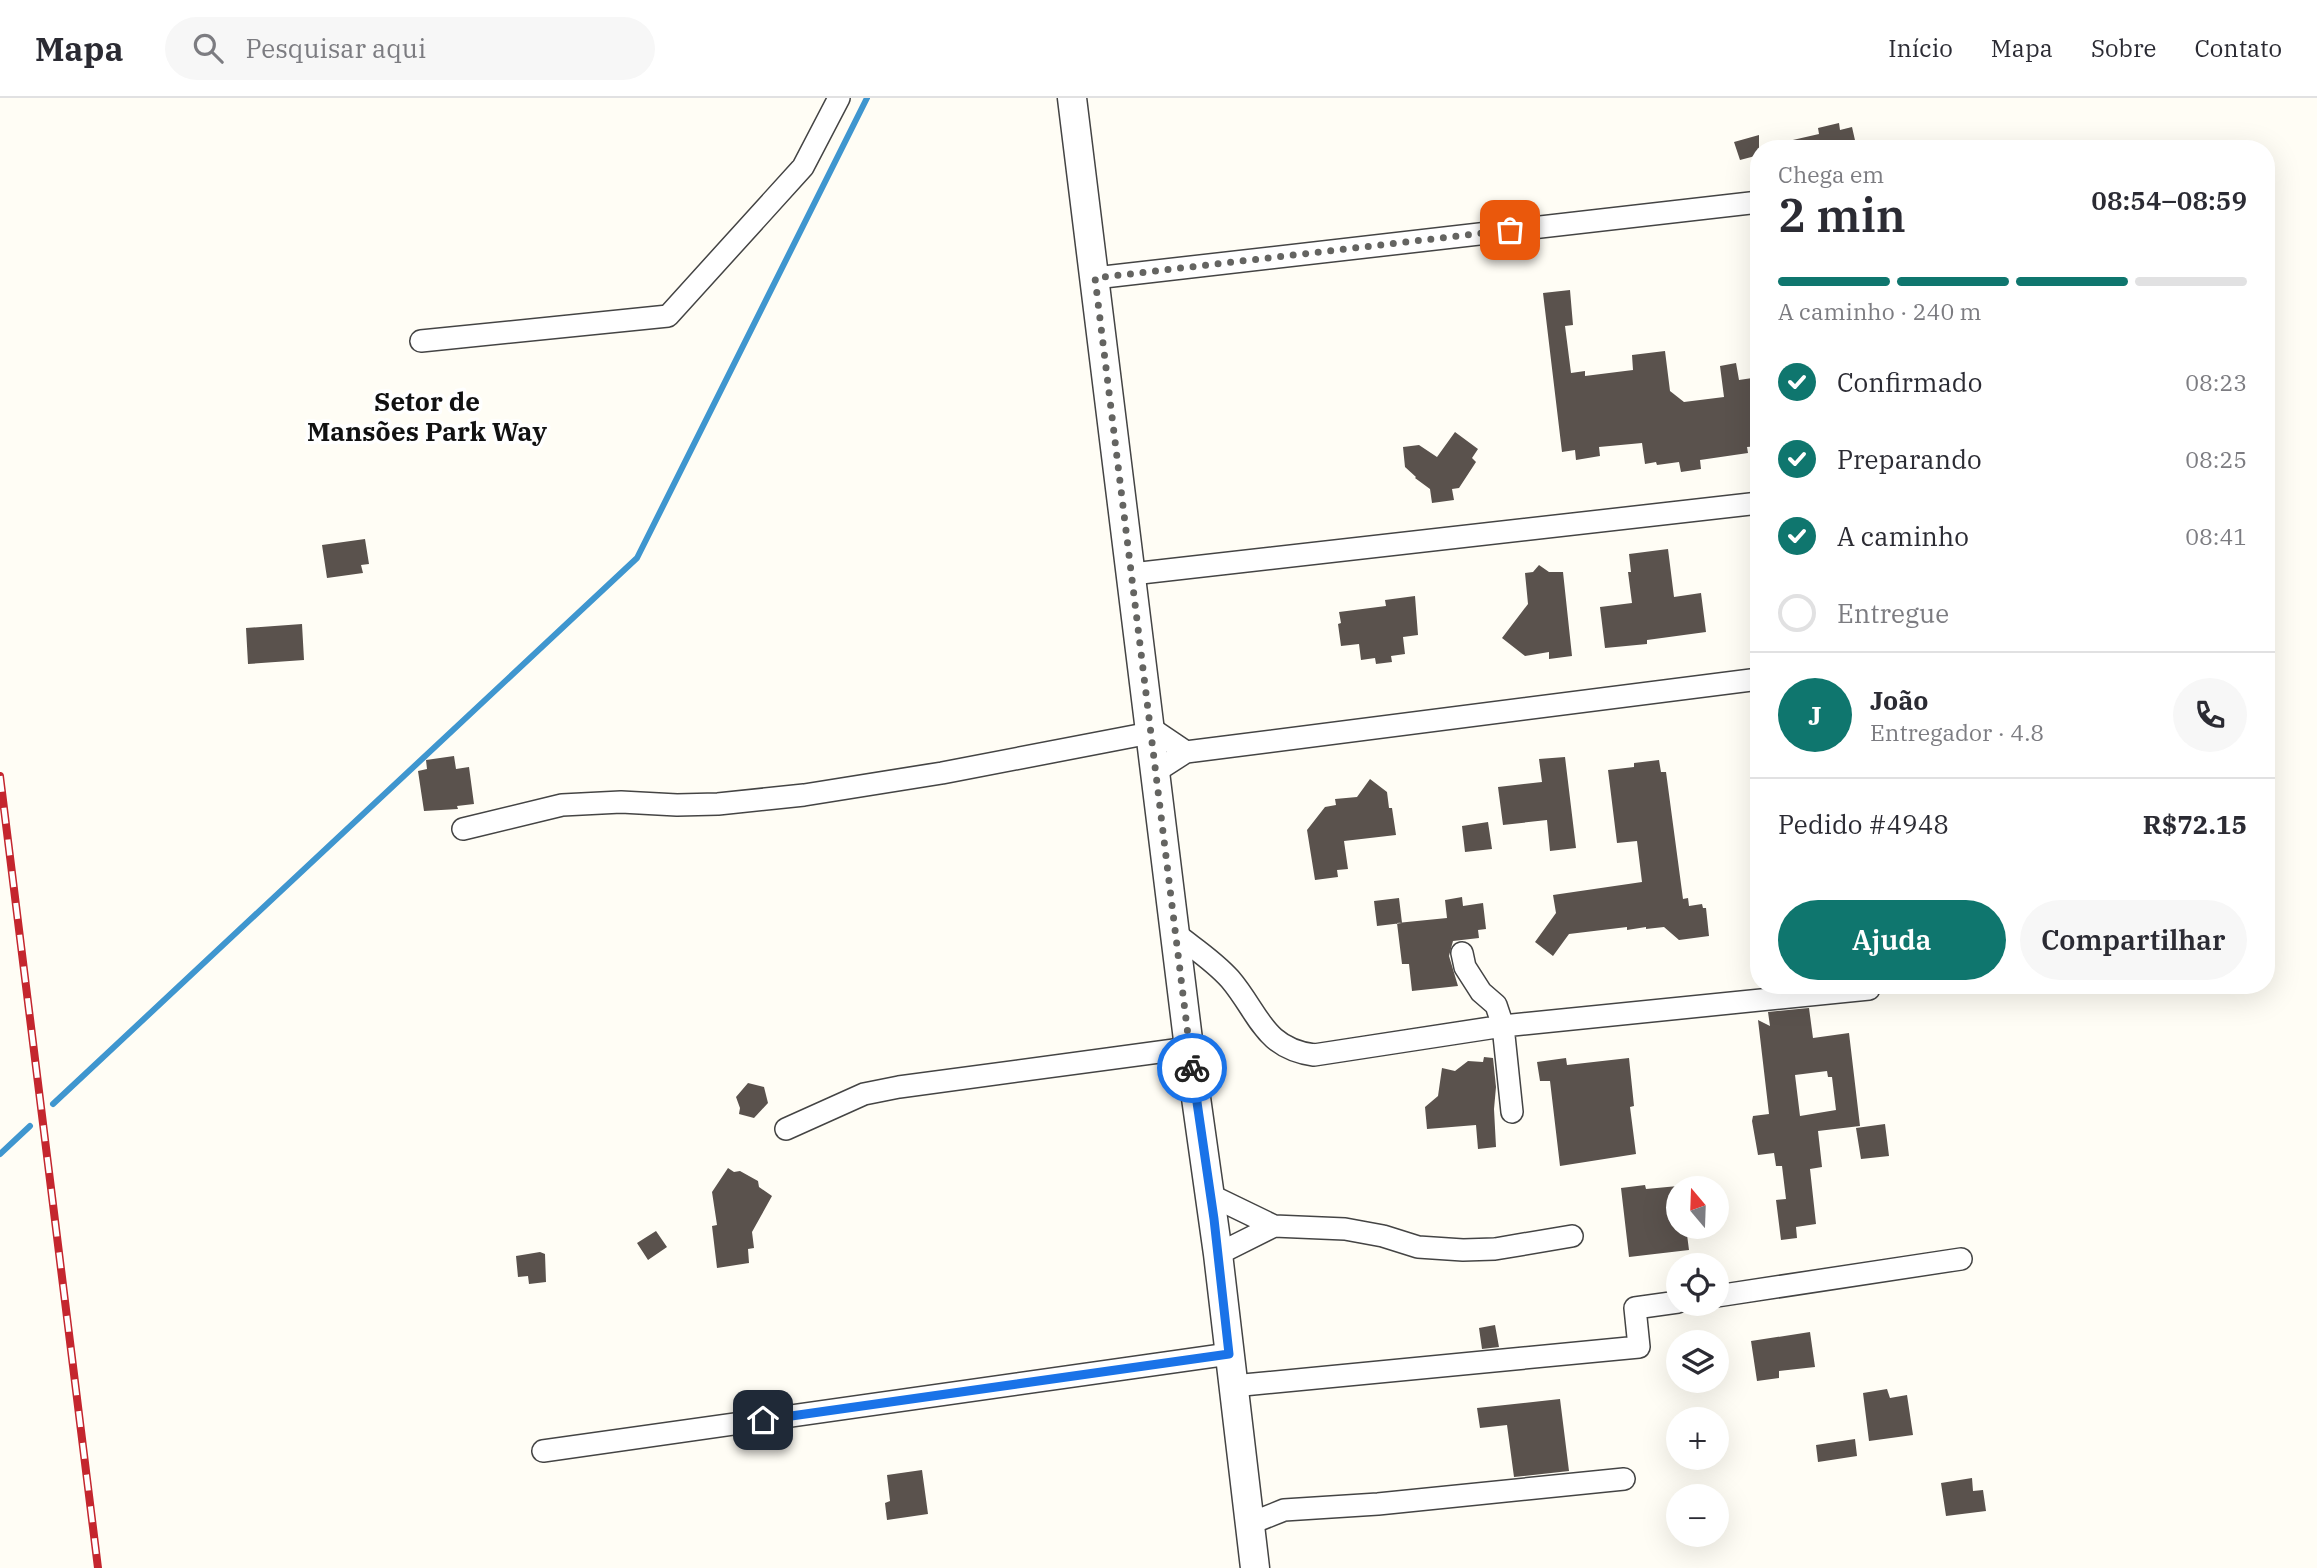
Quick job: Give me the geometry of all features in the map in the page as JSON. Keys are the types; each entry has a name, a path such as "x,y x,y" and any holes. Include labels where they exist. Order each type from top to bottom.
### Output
{"street":[{"path":"421,341 668,316 803,167 839,98"},
{"path":"1072,98 1189,1048 1218,1254 1253,1567"},
{"path":"1095,278 1750,203"},
{"path":"1132,574 1750,504"},
{"path":"1155,772 1186,752 1318,733 1750,680"},
{"path":"463,829 562,805 621,802 718,804 804,795 942,773 1149,730 1186,752"},
{"path":"1176,934 1208,957 1231,980 1267,1033 1280,1044 1298,1053 1323,1054 1503,1026 1820,994"},
{"path":"1462,954 1465,967 1481,992 1496,1005 1503,1026 1512,1112"},
{"path":"786,1129 864,1094 1189,1048"},
{"path":"1210,1195 1273,1226 1345,1229 1383,1236 1418,1247 1495,1249 1573,1236"},
{"path":"1218,1254 1273,1226"},
{"path":"1729,1294 1961,1259"},
{"path":"1233,1386 1639,1347 1635,1308 1666,1304"},
{"path":"543,1451 1229,1354"},
{"path":"1249,1524 1284,1510 1378,1504 1624,1479"},
{"path":"1245,1491 1284,1510"}],"building":[{"path":"1839,123 1840,130 1852,127 1855,140 1793,140 1819,134 1818,128"},
{"path":"1759,135 1759,140 1750,140 1750,157 1740,160 1734,142"},
{"path":"1570,290 1573,325 1565,326 1571,373 1585,371 1585,376 1633,370 1632,355 1665,351 1670,391 1684,402 1724,397 1720,366 1736,363 1739,380 1750,378 1748,453 1700,460 1701,469 1681,472 1679,462 1645,464 1642,443 1599,447 1600,456 1576,460 1575,450 1562,452 1543,293"},
{"path":"1455,432 1478,449 1472,458 1476,462 1459,488 1452,489 1454,500 1432,503 1430,489 1405,467 1403,447 1419,445 1437,457"},
{"path":"365,539 369,564 361,565 363,573 327,578 322,545"},
{"path":"1668,549 1674,597 1701,593 1706,632 1647,640 1647,644 1605,648 1600,607 1632,603 1629,554"},
{"path":"1539,565 1549,572 1563,572 1572,656 1549,659 1549,652 1525,656 1502,638 1528,604 1525,573 1533,572"},
{"path":"1415,596 1418,635 1403,637 1405,654 1391,656 1392,662 1376,664 1375,658 1361,660 1359,644 1341,646 1339,612 1386,606 1385,600"},
{"path":"302,624 304,660 248,664 246,628"},
{"path":"454,756 456,769 469,767 474,804 457,806 458,809 424,811 418,771 427,769 426,760"},
{"path":"1565,757 1576,848 1550,851 1547,820 1503,825 1498,787 1542,782 1539,759"},
{"path":"1659,760 1661,772 1666,772 1683,899 1688,898 1689,906 1702,904 1703,908 1706,908 1709,936 1679,940 1664,927 1627,930 1627,927 1569,934 1553,956 1535,942 1556,913 1553,895 1642,882 1637,841 1617,843 1608,770"},
{"path":"1370,779 1387,792 1396,835 1344,841 1348,869 1337,870 1338,877 1315,880 1307,830 1325,807 1336,805 1335,799 1357,797"},
{"path":"1488,822 1492,849 1465,852 1462,826"},
{"path":"1462,897 1463,906 1483,903 1486,929 1478,930 1479,938 1453,941 1449,956 1458,986 1412,991 1409,964 1402,964 1397,923 1447,918 1445,900"},
{"path":"1399,898 1402,923 1377,926 1374,901"},
{"path":"1809,1008 1813,1038 1849,1033 1860,1126 1818,1131 1822,1167 1810,1169 1816,1224 1796,1227 1797,1238 1781,1240 1776,1200 1786,1199 1782,1166 1776,1166 1774,1153 1758,1155 1752,1121 1753,1116 1769,1114 1758,1020 1770,1026 1768,1012","holes":["1827,1071 1828,1077 1832,1077 1836,1110 1800,1116 1795,1075"]},
{"path":"1484,1057 1493,1058 1496,1147 1478,1149 1476,1125 1427,1129 1425,1107 1438,1096 1442,1068 1455,1071 1468,1061 1483,1062"},
{"path":"1566,1058 1567,1065 1629,1058 1634,1106 1630,1107 1636,1154 1560,1166 1550,1081 1540,1081 1537,1062"},
{"path":"748,1083 764,1087 768,1103 754,1118 739,1114 736,1097"},
{"path":"1885,1124 1889,1156 1861,1159 1856,1128"},
{"path":"728,1168 758,1181 759,1187 772,1196 752,1232 754,1248 748,1249 749,1263 717,1268 712,1226 717,1225 712,1192"},
{"path":"1645,1185 1646,1189 1666,1187 1666,1239 1688,1239 1689,1250 1629,1257 1621,1188"},
{"path":"656,1231 667,1247 648,1260 637,1243"},
{"path":"540,1252 545,1254 546,1282 529,1284 528,1276 518,1277 516,1256"},
{"path":"1495,1325 1499,1347 1482,1349 1479,1328"},
{"path":"1810,1332 1815,1367 1779,1371 1779,1378 1757,1381 1751,1341"},
{"path":"1887,1389 1890,1398 1907,1395 1913,1435 1869,1441 1863,1393"},
{"path":"1560,1399 1569,1471 1514,1477 1507,1425 1480,1428 1477,1408"},
{"path":"1855,1439 1857,1456 1818,1462 1816,1445"},
{"path":"922,1470 928,1514 887,1520 885,1503 890,1501 887,1475"},
{"path":"1972,1478 1973,1491 1983,1490 1986,1511 1946,1516 1941,1483"}],"waterway":[{"path":"53,1104 637,558 867,98"},
{"path":"0,1154 30,1126"}],"railway":[{"path":"0,776 98,1568"}],"way so far":[{"path":"1192,1068 1095,278 1510,230"}],"district":[{"name":"Setor de Mansões Park Way","path":"427,416"}],"route":[{"path":"763,1420 1229,1354 1214,1219 1192,1068"}]}
